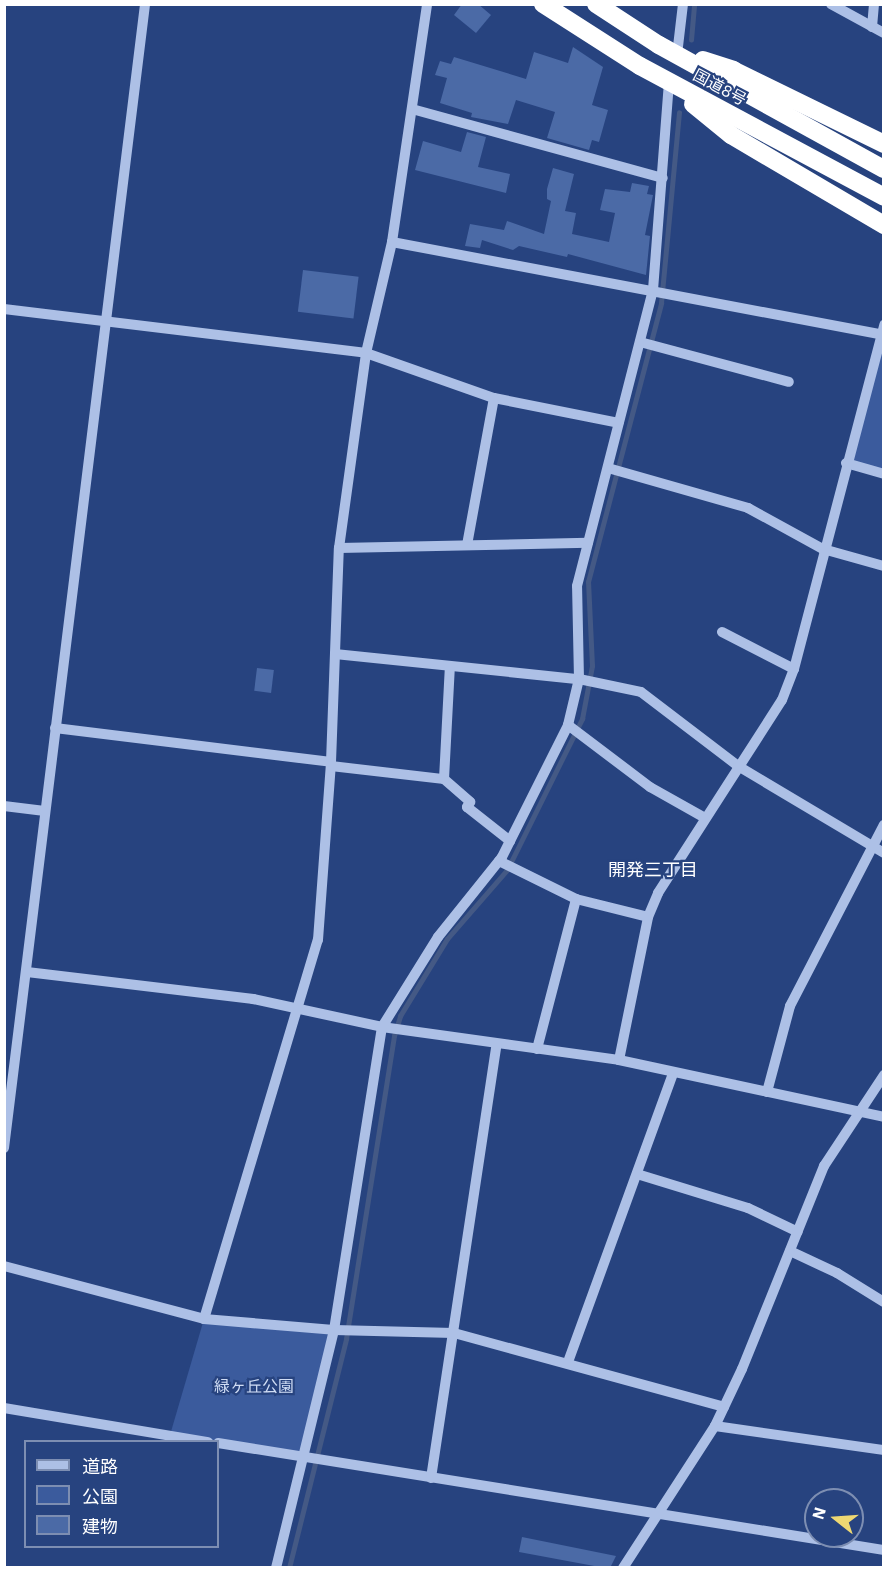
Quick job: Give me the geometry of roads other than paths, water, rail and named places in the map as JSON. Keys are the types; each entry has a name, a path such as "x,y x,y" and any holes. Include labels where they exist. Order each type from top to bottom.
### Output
{"highway":[{"name":"国道8号","path":"543,4 669,82 884,197"},
{"name":"国道8号","path":"596,4 659,45 678,53 884,169"},
{"path":"678,53 733,70 884,144"},
{"path":"669,82 731,135 884,225"}],"street":[{"path":"4,1148 145,4"},
{"path":"204,1319 318,940 331,764 339,548 366,353 392,242 427,4"},
{"path":"678,53 683,4"},
{"path":"831,4 884,33"},
{"path":"872,27 874,4"},
{"path":"276,1568 334,1330 382,1027 438,937 499,861 568,725 579,679 577,586 653,290 669,82"},
{"path":"412,109 663,178"},
{"path":"392,242 883,331 823,549 794,669 782,700 658,893 648,917 619,1060"},
{"path":"4,309 366,353 494,399 619,423"},
{"path":"640,342 789,382"},
{"path":"467,545 494,399"},
{"path":"846,463 884,474"},
{"path":"608,468 748,508 823,549 884,566"},
{"path":"339,548 588,543"},
{"path":"722,632 794,669"},
{"path":"335,654 579,679 641,692 738,766 872,848 884,853"},
{"path":"444,779 450,666"},
{"path":"568,725 650,787 705,818"},
{"path":"55,728 444,779 470,802 467,807 510,841"},
{"path":"4,806 45,811"},
{"path":"767,1092 790,1006 884,825"},
{"path":"499,861 576,899 648,917"},
{"path":"537,1049 576,899"},
{"path":"27,972 253,999 298,1011 382,1027 619,1060 673,1074 884,1117"},
{"path":"432,1478 497,1044"},
{"path":"568,1362 673,1074"},
{"path":"623,1568 716,1426 824,1166 856,1111 884,1075"},
{"path":"637,1174 748,1208 798,1232"},
{"path":"790,1251 882,1297"},
{"path":"4,1266 204,1319 334,1330 454,1333 568,1362 724,1407"},
{"path":"4,1408 196,1440"},
{"path":"716,1426 884,1450"},
{"path":"219,1443 884,1550"}],"waterway":[{"path":"691,40 694,4"},
{"path":"289,1568 346,1339 394,1036 400,1016 447,939 507,870 582,719 592,666 588,582 661,303 679,113"}],"district":[{"name":"開発三丁目","path":"653,870"}],"park label":[{"name":"緑ヶ丘公園","path":"254,1386"}]}
